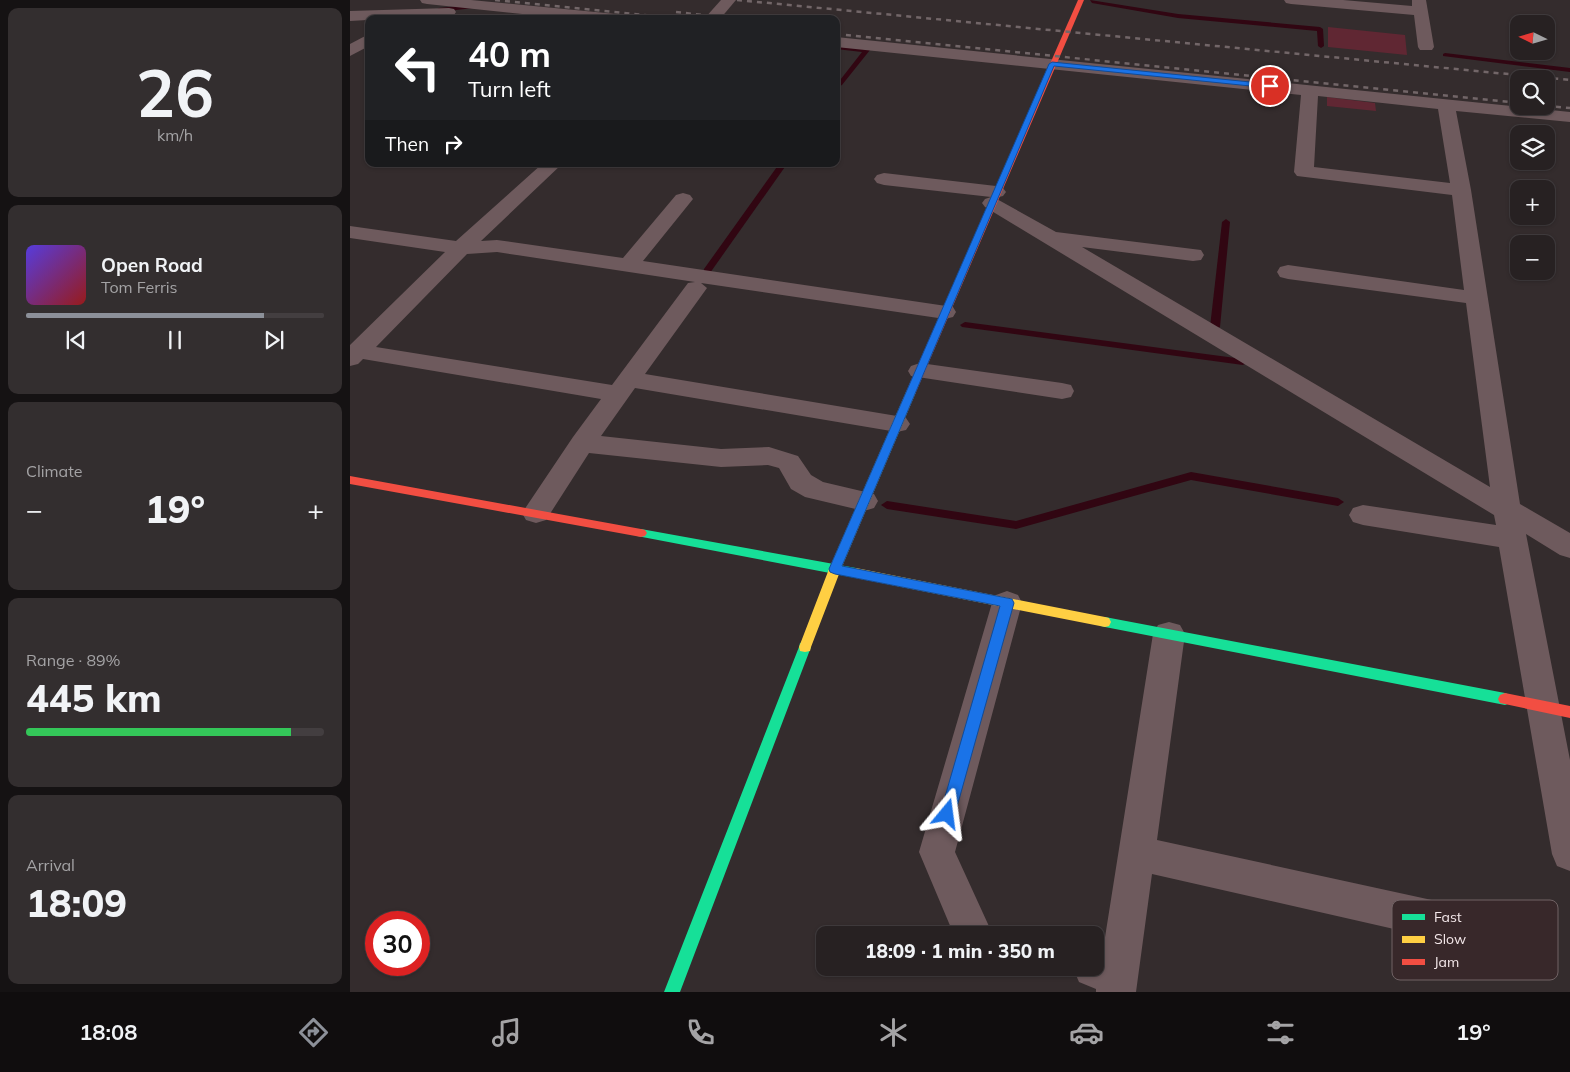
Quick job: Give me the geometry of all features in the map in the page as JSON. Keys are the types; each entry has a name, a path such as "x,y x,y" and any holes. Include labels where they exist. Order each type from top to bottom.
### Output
{"street":[{"path":"427,0 577,15"},
{"path":"715,15 729,0"},
{"path":"672,992 835,569 994,197 1081,0"},
{"path":"1291,0 1420,6 1426,48"},
{"path":"418,15 508,8"},
{"path":"350,16 365,16"},
{"path":"350,51 365,42"},
{"path":"840,42 1570,117"},
{"path":"1310,90 1304,172 1461,190"},
{"path":"1446,104 1461,190 1509,524 1557,709 1570,854"},
{"path":"354,355 461,248 550,167"},
{"path":"884,179 994,197 1048,236 1509,524 1570,547"},
{"path":"628,266 683,199"},
{"path":"350,232 461,248 497,246 945,312"},
{"path":"1048,236 1193,255"},
{"path":"1288,272 1476,298"},
{"path":"536,513 582,443 696,288"},
{"path":"354,355 624,386 897,424"},
{"path":"920,371 1062,391"},
{"path":"582,443 721,458 769,456 789,462 801,482 815,490 864,501"},
{"path":"350,480 835,569 1557,709"},
{"path":"1363,515 1509,524"},
{"path":"970,926 936,852 1007,603"},
{"path":"1109,978 1136,854 1168,634"},
{"path":"1136,854 1392,910"}],"shaded area":[{"path":"1328,27 1405,35 1407,55 1328,47"},
{"path":"1327,97 1375,103 1376,111 1327,106"}],"waterway":[{"path":"1092,1 1178,16 1320,29 1321,46"},
{"path":"439,10 480,6"},
{"path":"840,47 867,50 840,84"},
{"path":"1445,55 1570,70"},
{"path":"707,271 781,167"},
{"path":"1215,327 1226,222"},
{"path":"965,325 1243,362"},
{"path":"887,505 1016,525 1191,476 1338,502"}],"railway":[{"path":"495,0 645,15"},
{"path":"737,0 1570,80"},
{"path":"676,12 703,15"},
{"path":"840,34 1510,102"},
{"path":"1555,107 1570,108"}],"traffic: fast":[{"path":"641,533 856,573"},
{"path":"1105,622 1505,699"},
{"path":"672,992 805,647"}],"traffic: slow":[{"path":"805,647 835,569 911,392"},
{"path":"856,573 1105,622"}],"traffic: jam":[{"path":"911,392 1081,0"},
{"path":"350,480 641,533"},
{"path":"1505,699 1570,712"}],"route":[{"path":"947,814 1007,603 835,569 1052,64 1270,86"}]}
